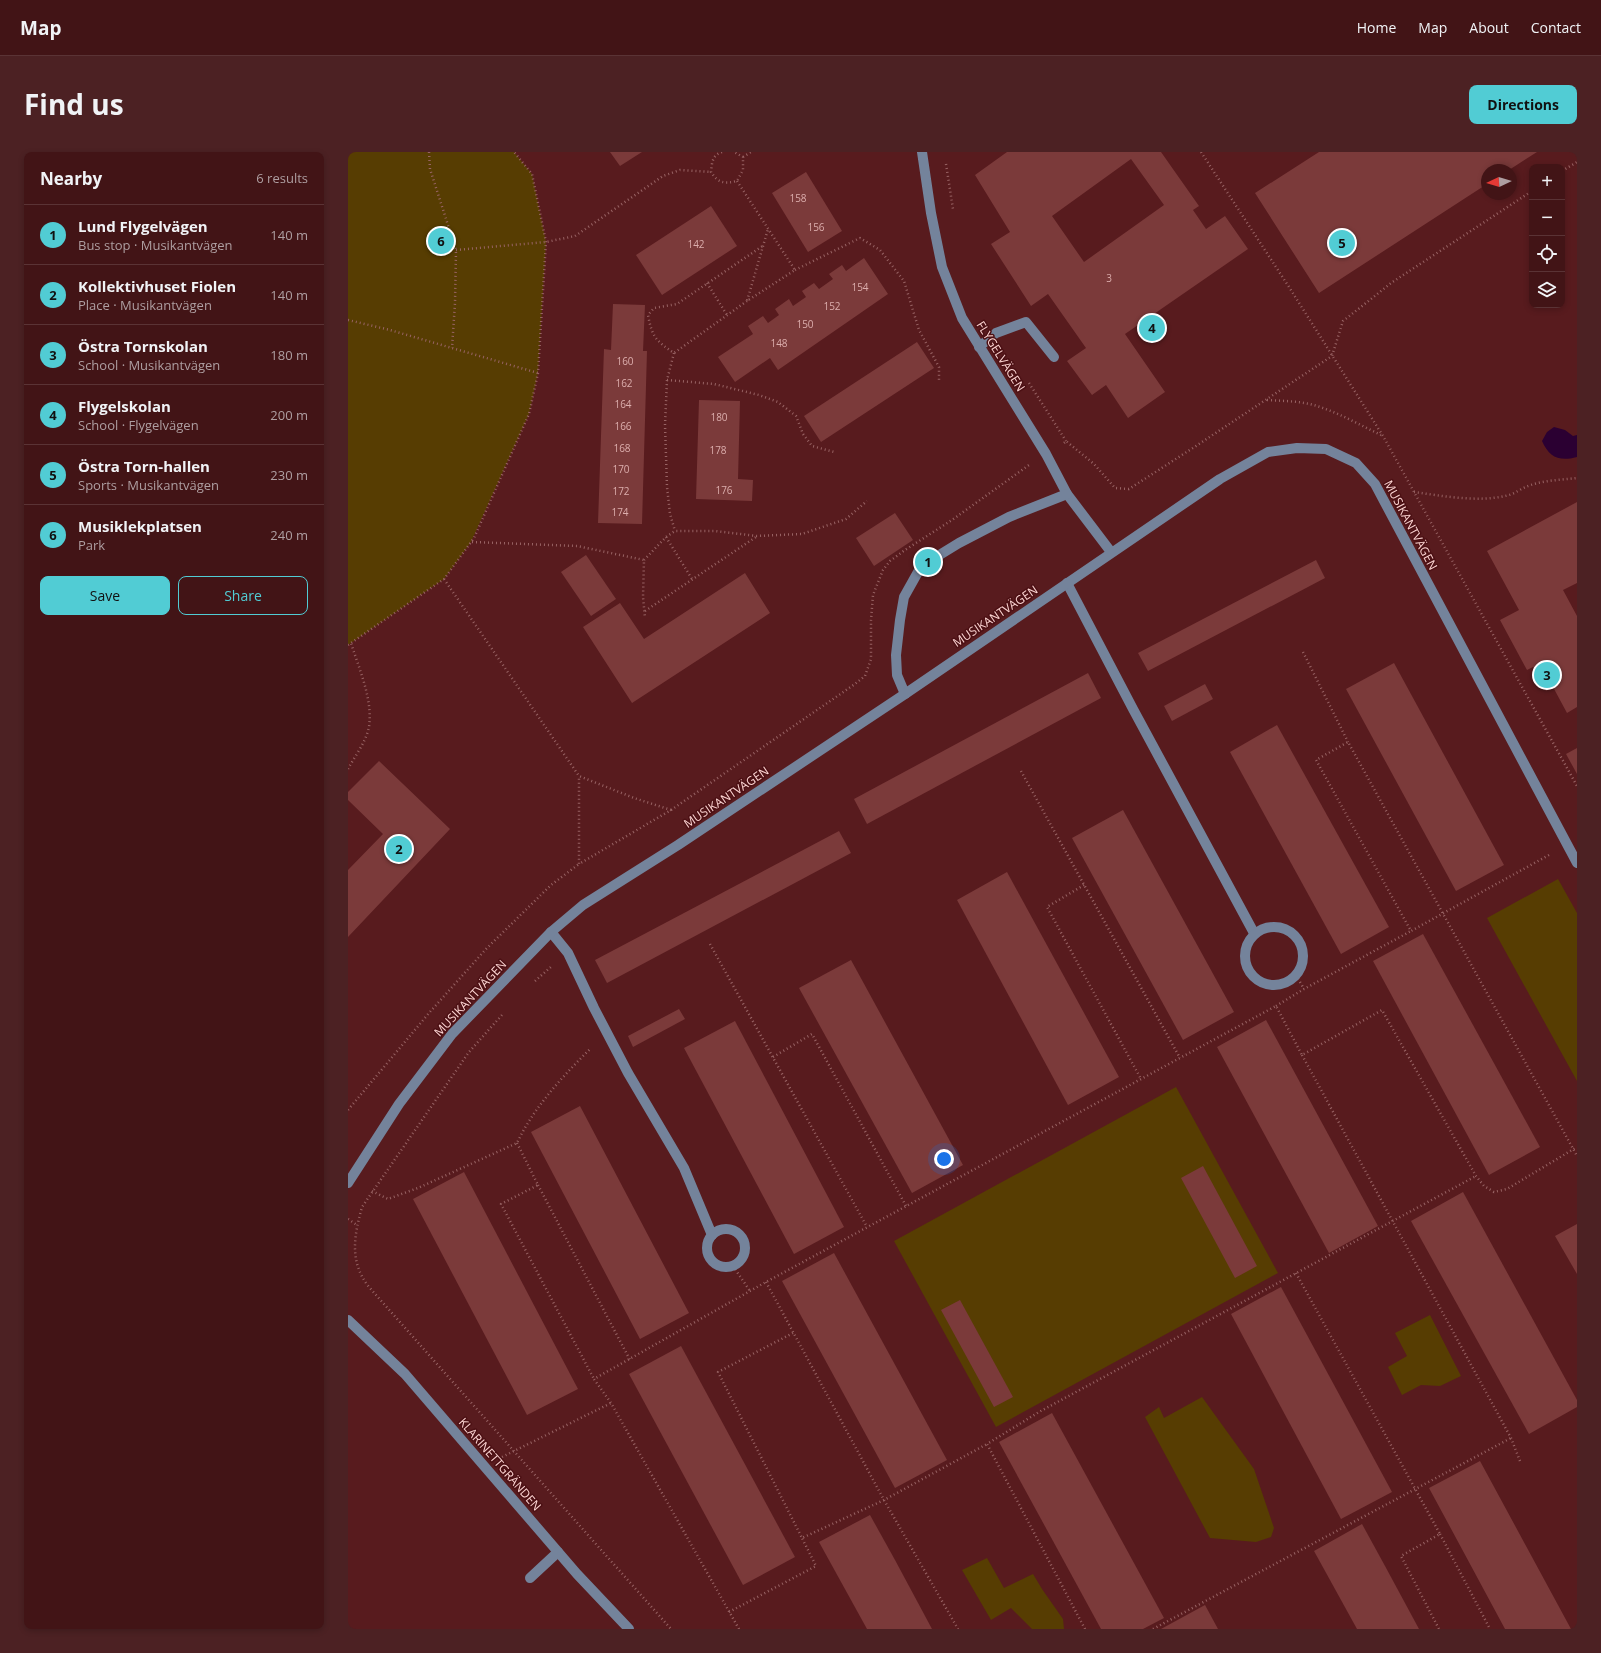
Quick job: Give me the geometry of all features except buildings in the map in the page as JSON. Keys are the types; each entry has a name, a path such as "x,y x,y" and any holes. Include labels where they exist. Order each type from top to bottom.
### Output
{"street":[{"name":"FLYGELVÄGEN","path":"922,152 931,213 942,267 962,318 1046,454 1067,494 1111,552"},
{"path":"979,347 996,333 1026,322 1054,357"},
{"name":"MUSIKANTVÄGEN","path":"349,1181 399,1104 452,1034 552,932 583,905 678,845 905,694 1220,479 1268,452 1297,448 1326,449 1356,463 1375,484 1577,863"},
{"path":"905,694 897,675 896,655 904,597 918,572 928,562 959,543 1009,517 1067,494"},
{"path":"1067,583 1254,934"},
{"path":"1272,926 1282,927 1291,932 1298,939 1302,948 1303,957 1301,967 1296,975 1289,982 1280,985 1270,986 1261,983 1253,977 1247,969 1244,960 1244,950 1248,941 1254,934 1263,928 1272,926"},
{"path":"552,932 568,953 594,1008 628,1073 684,1168 712,1234"},
{"path":"729,1229 740,1235 745,1246 744,1252 742,1258 733,1266 720,1266 710,1259 707,1246 712,1234 717,1231 729,1229"},
{"name":"KLARINETTGRÄNDEN","path":"348,1320 405,1374 558,1552 629,1629"},
{"path":"530,1578 558,1552"}],"path":[{"path":"429,152 430,169 456,250 452,348"},
{"path":"348,769 365,739 369,728 370,714 365,685 349,644 444,579 471,542 529,414 538,373 546,242 532,174 514,152"},
{"path":"720,152 712,159 711,172 715,179 726,184 737,181 743,170 743,157"},
{"path":"734,152 743,157"},
{"path":"743,157 750,152"},
{"path":"1201,152 1383,436 1577,786"},
{"path":"945,159 953,210"},
{"path":"1565,170 1577,162"},
{"path":"456,250 546,242 575,236 663,176 680,170 711,172"},
{"path":"737,181 795,270"},
{"path":"1025,378 1066,441 1094,464 1115,488 1129,489 1162,469 1332,356 1343,322 1354,312 1391,283 1529,193"},
{"path":"747,301 768,229"},
{"path":"675,531 670,514 667,487 666,425 667,380 674,353 747,301 795,270 860,238 880,250 904,281 919,330 939,367 939,380"},
{"path":"674,353 659,343 651,331 648,315 654,308 677,304 764,244"},
{"path":"707,283 727,316"},
{"path":"348,320 538,373"},
{"path":"667,380 714,384 759,395 778,402 796,416 803,434 812,446 834,452"},
{"path":"1267,400 1294,401 1316,406 1339,414 1383,436"},
{"path":"348,1110 429,1013 486,949 551,885 579,864 671,810 805,719 865,676 871,660 871,620 873,595 883,570 890,561 1066,441"},
{"path":"1414,492 1458,498 1492,498 1510,495 1527,486 1544,482 1577,478"},
{"path":"645,618 643,597 644,560 666,537 675,531 715,531 757,536 802,534 846,519 867,501"},
{"path":"645,611 757,536"},
{"path":"666,537 692,579"},
{"path":"471,542 577,546 644,560"},
{"path":"444,579 579,776 634,798 671,810"},
{"path":"1303,652 1348,742 1575,1148 1577,1156"},
{"path":"1348,742 1316,760 1411,931"},
{"path":"1021,771 1180,1058"},
{"path":"579,776 579,864"},
{"path":"594,1379 766,1282 1276,1006 1304,989 1567,845"},
{"path":"1084,885 1047,908 1140,1079"},
{"path":"710,944 867,1227"},
{"path":"532,983 568,953"},
{"path":"1296,975 1304,989"},
{"path":"1276,1006 1512,1438 1520,1461"},
{"path":"1302,1055 1382,1010 1476,1176 1484,1186 1494,1192 1507,1189 1575,1148"},
{"path":"506,1011 469,1052 362,1207 357,1225 354,1249 356,1266 362,1278 671,1629"},
{"path":"349,1181 373,1191 388,1200 517,1143 526,1124 544,1101 570,1069 607,1032"},
{"path":"773,1057 812,1034 906,1206"},
{"path":"517,1143 630,1360"},
{"path":"802,1538 884,1500 987,1444 1039,1412 1476,1176"},
{"path":"538,1185 501,1204 594,1379 611,1403 739,1629"},
{"path":"348,1219 357,1225"},
{"path":"733,1266 750,1291"},
{"path":"1296,1273 1440,1534 1490,1629"},
{"path":"766,1282 884,1500 958,1629"},
{"path":"729,1612 816,1566 718,1372 793,1333"},
{"path":"484,1466 611,1403"},
{"path":"1153,1629 1512,1438"},
{"path":"987,1444 1086,1629"},
{"path":"1439,1629 1400,1556 1440,1534"}],"shaded area":[{"path":"348,152 514,152 532,174 546,242 538,373 529,414 471,542 444,579 348,645"},
{"path":"1554,427 1565,430 1573,436 1577,435 1577,457 1565,459 1555,457 1548,451 1542,441 1547,432"},
{"path":"1558,879 1577,913 1577,1081 1487,918"},
{"path":"1176,1087 1278,1273 996,1427 894,1241"},
{"path":"1430,1315 1461,1376 1440,1386 1421,1385 1402,1395 1388,1367 1407,1356 1395,1333"},
{"path":"1202,1397 1254,1469 1274,1528 1271,1537 1256,1542 1210,1538 1145,1417 1159,1407 1164,1418"},
{"path":"987,1558 1004,1588 1033,1574 1063,1619 1064,1629 1032,1629 1011,1608 991,1620 962,1570"}],"place":[{"name":"Musiklekplatsen","path":"441,241"},
{"name":"Östra Torn-hallen","path":"1342,243"},
{"name":"Flygelskolan","path":"1152,328"},
{"name":"Lund Flygelvägen","path":"928,562"},
{"name":"Östra Tornskolan","path":"1547,675"},
{"name":"Kollektivhuset Fiolen","path":"399,849"}]}
